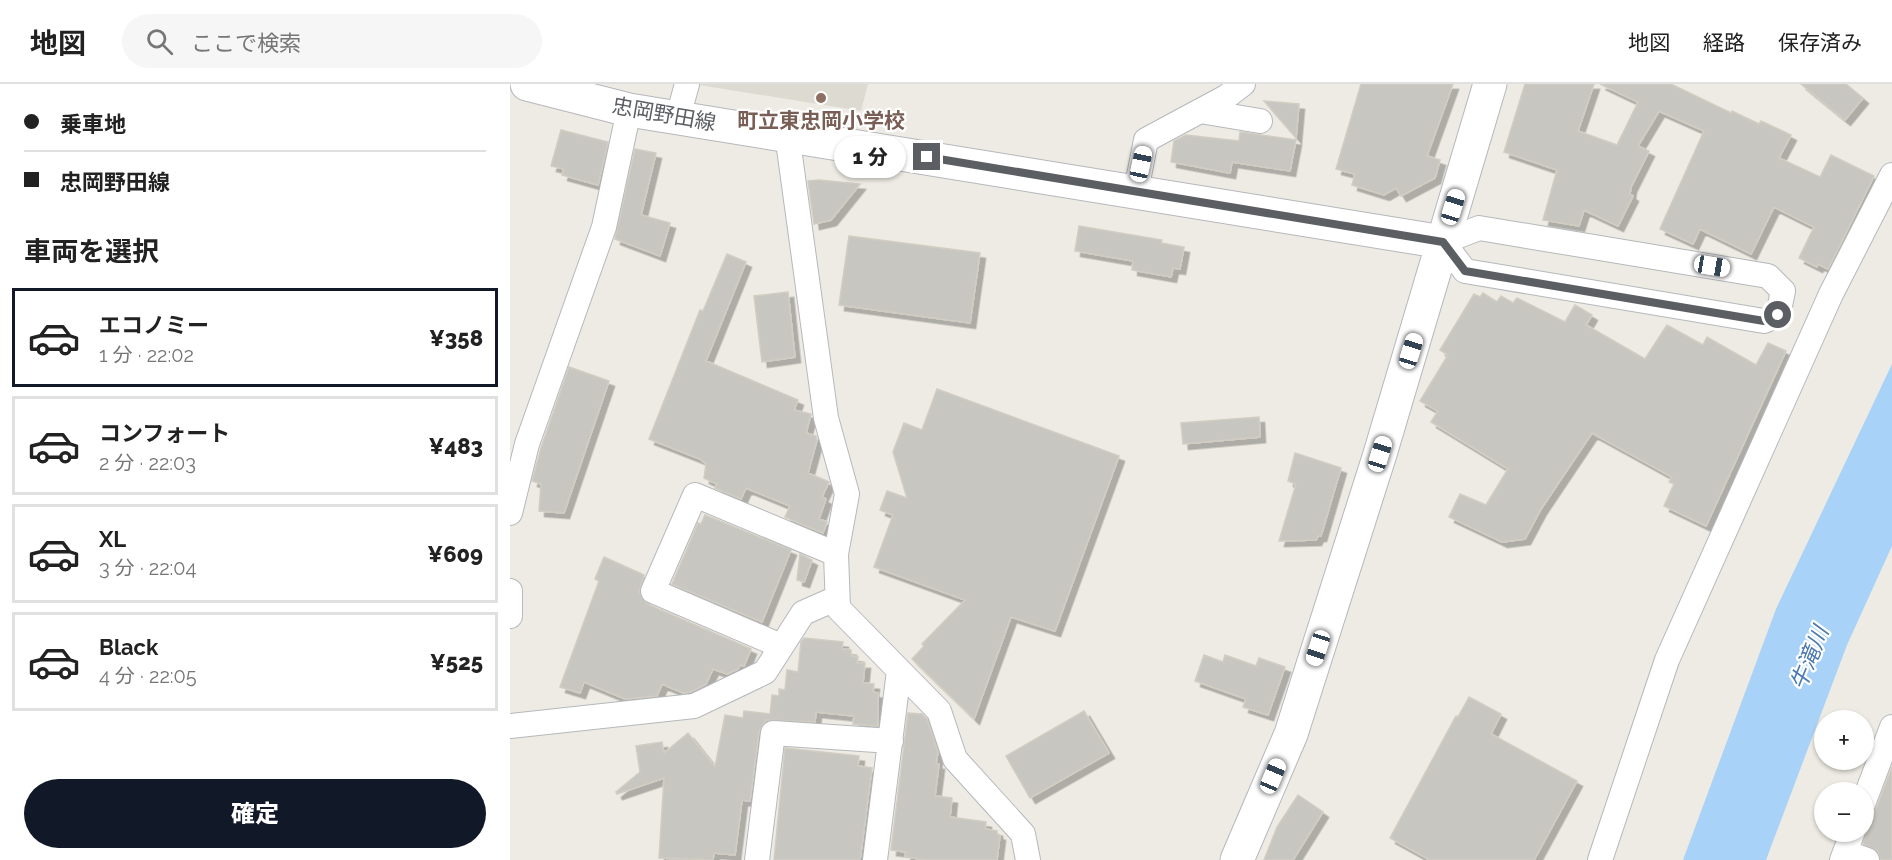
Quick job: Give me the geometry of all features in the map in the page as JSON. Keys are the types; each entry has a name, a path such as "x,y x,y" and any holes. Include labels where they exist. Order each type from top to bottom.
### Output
{"street":[{"name":"忠岡野田線","path":"527,84 629,110 1443,242"},
{"path":"678,117 687,84"},
{"path":"1136,191 1146,140 1226,97 1243,84"},
{"path":"1237,860 1291,734 1380,454 1490,84"},
{"path":"510,513 527,444 604,227 629,110"},
{"path":"1200,111 1260,121"},
{"path":"787,134 826,418 847,494 836,554 838,608 939,711 955,759 1023,834 1028,860"},
{"path":"1600,860 1667,660 1831,294 1892,175"},
{"path":"1479,228 1768,276 1783,291 1778,315 1764,321 1465,271 1443,242 1479,228"},
{"path":"781,646 653,591 695,495 836,554"},
{"path":"510,591 510,616"},
{"path":"510,726 694,706 765,672 803,613 837,598"},
{"path":"875,860 899,671"},
{"path":"1871,782 1892,727"},
{"path":"757,860 772,733 891,741"}],"shaded area":[{"name":"町立東忠岡小学校","path":"693,84 868,84 861,111"}],"water":[{"name":"牛滝川","path":"1892,364 1892,546 1847,645 1823,710 1814,710 1814,733 1766,860 1683,860 1776,609"}],"building":[{"path":"1361,84 1453,84 1427,156 1440,160 1435,178 1401,196 1396,188 1384,195 1352,185 1355,174 1336,169"},
{"path":"1525,84 1594,84 1578,131 1617,145 1638,102 1600,84 1671,84 1731,113 1732,111 1759,124 1761,121 1791,135 1779,158 1820,177 1831,155 1874,176 1828,269 1818,264 1817,267 1799,258 1814,227 1774,207 1751,254 1700,229 1693,244 1660,229 1704,131 1659,111 1638,146 1649,151 1631,187 1630,194 1633,196 1618,226 1584,210 1579,226 1543,220 1557,170 1504,152"},
{"path":"1801,84 1846,84 1863,98 1845,120"},
{"path":"1264,101 1299,104 1296,138"},
{"path":"561,130 608,142 598,185 562,175 564,169 551,166"},
{"path":"1240,132 1296,140 1290,171 1232,162 1230,173 1171,162 1174,141 1186,135 1239,141"},
{"path":"635,149 656,153 641,215 670,223 660,256 615,239"},
{"path":"808,181 860,184 831,220 814,224"},
{"path":"1079,226 1162,240 1161,243 1184,247 1180,269 1173,268 1171,277 1132,270 1133,261 1075,251"},
{"path":"849,236 980,253 970,323 839,305"},
{"path":"727,254 746,262 706,361 798,400 794,410 811,414 806,433 816,436 817,440 808,473 829,482 822,497 826,499 819,519 827,522 823,533 785,517 790,506 746,488 741,499 715,488 717,484 704,478 706,464 700,459 649,439 700,310 703,311"},
{"path":"788,292 795,357 762,362 754,296"},
{"path":"1483,293 1497,302 1501,296 1513,303 1517,298 1565,322 1575,305 1592,315 1586,325 1645,359 1667,325 1703,345 1707,337 1756,365 1768,343 1786,351 1706,526 1664,506 1674,484 1669,482 1672,477 1592,433 1541,509 1525,539 1502,542 1449,517 1460,494 1486,505 1508,469 1431,422 1438,411 1420,401 1448,355 1440,350 1474,294 1480,297"},
{"path":"569,367 609,381 564,513 539,511 541,484 532,481"},
{"path":"937,389 1119,456 1055,631 1011,617 974,719 912,659 924,646 922,644 965,600 874,567 893,515 880,510 887,491 907,498 893,452 904,423 922,430"},
{"path":"1259,417 1260,437 1183,444 1181,423"},
{"path":"1295,453 1341,468 1321,536 1318,536 1316,540 1279,541 1296,484 1288,481"},
{"path":"705,515 791,550 762,622 672,584 698,523 701,524"},
{"path":"800,554 812,560 804,582 797,580"},
{"path":"604,557 644,575 639,592 647,604 751,649 744,666 740,665 738,669 727,674 713,669 706,684 690,692 683,693 662,684 657,696 625,699 584,682 580,693 560,687 599,581 595,579"},
{"path":"804,638 843,642 842,649 851,650 851,656 858,657 857,663 865,663 863,683 874,684 873,692 878,693 878,726 853,724 854,716 816,712 815,722 766,720 759,731 750,801 742,800 735,855 714,853 713,860 659,858 664,778 617,794 616,792 640,772 636,746 662,742 664,753 688,733 715,767 725,715 743,718 744,711 770,714 772,695 779,696 779,689 785,690 787,670 798,672 801,642"},
{"path":"1204,655 1223,662 1225,655 1256,666 1259,658 1285,667 1268,715 1243,707 1246,699 1195,681"},
{"path":"1469,697 1501,714 1491,734 1577,781 1534,860 1430,860 1390,838 1456,716 1458,717"},
{"path":"1084,711 1109,753 1030,798 1006,756"},
{"path":"908,713 922,714 927,719 938,752 936,764 939,764 935,796 952,798 950,817 986,822 985,829 997,831 1000,835 997,860 928,860 905,857 906,852 891,850"},
{"path":"785,748 859,756 858,766 872,768 860,860 774,860"},
{"path":"1892,767 1892,860 1881,860 1877,850 1863,844 1864,842 1874,842 1874,811"},
{"path":"1298,795 1323,812 1293,860 1264,860 1277,827"}],"place":[{"name":"町立東忠岡小学校","path":"821,98"}],"route":[{"path":"927,157 1443,242 1465,271 1764,321 1778,315"}]}
